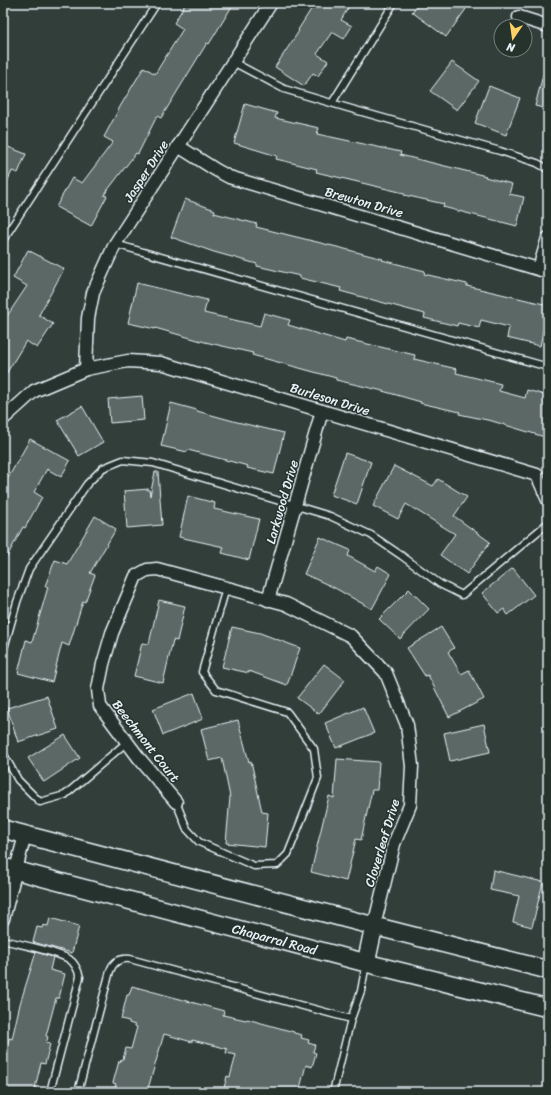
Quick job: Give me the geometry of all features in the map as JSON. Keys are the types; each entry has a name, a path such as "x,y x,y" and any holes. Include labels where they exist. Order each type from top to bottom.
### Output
{"main road":[{"path":"3,829 548,970"},
{"name":"Chaparral Road","path":"9,868 366,963 548,1008"},
{"path":"366,963 374,926"}],"street":[{"name":"Jasper Drive","path":"86,369 88,318 92,299 115,244 271,3"},
{"path":"519,17 548,26"},
{"name":"Brewton Drive","path":"178,146 229,177 543,271"},
{"path":"543,271 548,238"},
{"name":"Burleson Drive","path":"3,419 34,391 86,369 128,361 161,363 537,475 548,500"},
{"name":"Larkwood Drive","path":"268,600 322,411"},
{"name":"Beechmont Court","path":"176,802 100,706 98,689 112,633 136,576 147,570 157,569 268,600"},
{"name":"Cloverleaf Drive","path":"268,600 286,604 351,636 386,673 407,725 412,766 410,805 394,844 374,926"},
{"path":"3,919 9,868 25,835"}],"lane":[{"path":"3,240 157,3"},
{"path":"332,103 394,3"},
{"path":"233,62 284,89 493,149 537,163 548,169"},
{"path":"115,244 548,367"},
{"path":"3,652 17,602 29,569 87,484 103,468 123,460 153,463 330,516 371,535 440,584 462,595 548,523"},
{"path":"176,802 187,829 199,842 254,866 277,865 288,854 318,778 314,749 287,712 216,690 202,672 226,588"},
{"path":"3,753 18,780 40,802 65,795 127,742"},
{"path":"3,940 52,953 70,960 77,968 80,977 50,1092"},
{"path":"78,1092 110,971 112,966 120,960 130,959 351,1019"},
{"path":"333,1092 351,1019 361,991 366,963"}],"building":[{"path":"186,3 234,3 209,44 207,43 161,118 157,116 138,154 136,153 104,195 107,196 91,226 56,207 72,178 82,183 113,142 104,137 144,67 155,74 183,29 174,23"},
{"path":"315,3 351,3 341,20 352,26 344,39 332,32 317,54 328,61 318,76 313,73 304,86 275,67 299,31 298,30"},
{"path":"419,3 457,3 466,9 446,37 412,12"},
{"path":"452,62 479,81 457,110 430,91"},
{"path":"544,71 548,71 548,109 535,106"},
{"path":"489,86 520,98 506,135 475,123"},
{"path":"245,104 277,113 275,118 319,128 317,134 401,152 400,155 486,176 485,177 512,184 509,194 524,197 517,226 443,207 444,204 404,195 404,193 316,172 317,169 276,159 277,156 234,143"},
{"path":"3,145 26,154 18,173 12,171 3,191"},
{"path":"185,199 215,210 214,213 257,224 256,227 383,259 382,260 425,271 424,274 467,284 467,286 548,305 540,346 507,338 509,327 481,320 479,328 458,323 457,326 424,318 425,314 340,291 341,288 300,278 300,276 257,266 257,264 214,252 171,237"},
{"path":"28,250 64,269 39,315 53,324 37,348 26,341 3,379 3,322 27,286 13,278"},
{"path":"137,283 207,300 204,313 260,326 264,313 290,320 288,325 345,342 346,339 415,355 414,359 457,369 456,373 501,384 499,391 525,398 527,390 548,396 548,438 492,421 459,414 460,412 420,403 421,402 379,390 336,380 336,378 252,355 253,353 205,342 155,328 128,323"},
{"path":"142,396 144,420 110,423 108,399"},
{"path":"171,403 237,422 284,433 274,474 247,468 248,466 188,450 187,452 161,446"},
{"path":"82,406 103,442 79,456 57,420"},
{"path":"30,439 70,461 61,477 47,469 34,492 42,497 25,528 23,527 3,564 3,475 8,478"},
{"path":"345,453 371,462 357,504 331,495"},
{"path":"394,466 433,486 438,479 467,497 454,516 490,542 467,574 440,555 455,534 406,504 398,519 373,506"},
{"path":"155,472 158,472 162,525 127,528 124,491 149,489 150,496"},
{"path":"188,496 215,503 214,509 259,519 249,560 222,553 224,547 179,537"},
{"path":"95,516 116,529 90,573 95,575 85,602 83,601 69,646 62,643 52,682 18,673 26,640 32,642 48,587 45,586 55,560 67,564"},
{"path":"320,537 350,550 348,556 375,571 378,566 391,574 372,609 333,587 304,574"},
{"path":"513,568 534,595 508,615 504,609 498,613 482,593"},
{"path":"409,589 429,609 400,639 379,619"},
{"path":"159,600 185,606 177,641 173,640 163,683 134,676 142,643 149,644"},
{"path":"232,627 260,633 300,648 287,685 249,671 249,673 222,667"},
{"path":"441,627 454,648 448,652 461,674 469,670 484,699 449,717 428,675 425,676 407,648"},
{"path":"324,664 345,680 319,714 297,698"},
{"path":"194,693 203,719 163,735 153,709"},
{"path":"47,696 58,729 18,742 7,708"},
{"path":"363,707 374,733 336,748 325,723"},
{"path":"238,720 249,762 251,761 262,812 268,813 265,847 226,843 230,797 222,758 209,761 201,729"},
{"path":"484,724 490,752 450,761 444,733"},
{"path":"65,735 80,758 44,782 28,758"},
{"path":"337,759 379,762 377,790 372,790 361,840 356,839 346,881 311,872 329,796 334,798"},
{"path":"493,870 543,882 532,927 513,922 519,896 490,890"},
{"path":"50,918 79,926 72,953 33,942 37,927 42,928 43,925 48,926"},
{"path":"36,952 53,957 50,970 65,974 59,998 56,998 46,1036 48,1037 46,1043 50,1044 45,1064 41,1063 34,1092 16,1092 3,1089 3,1061 9,1038 12,1039 20,1004"},
{"path":"132,986 224,1011 223,1015 247,1019 302,1035 301,1038 309,1040 308,1043 315,1045 313,1052 316,1053 312,1067 306,1065 299,1092 223,1092 227,1076 230,1077 236,1055 226,1053 227,1049 217,1046 192,1040 192,1042 164,1034 147,1092 114,1092 116,1084 113,1083 119,1061 120,1062 121,1059 123,1059 126,1048 131,1049 137,1027 129,1023 129,1021 121,1019 127,995 129,995"}]}
